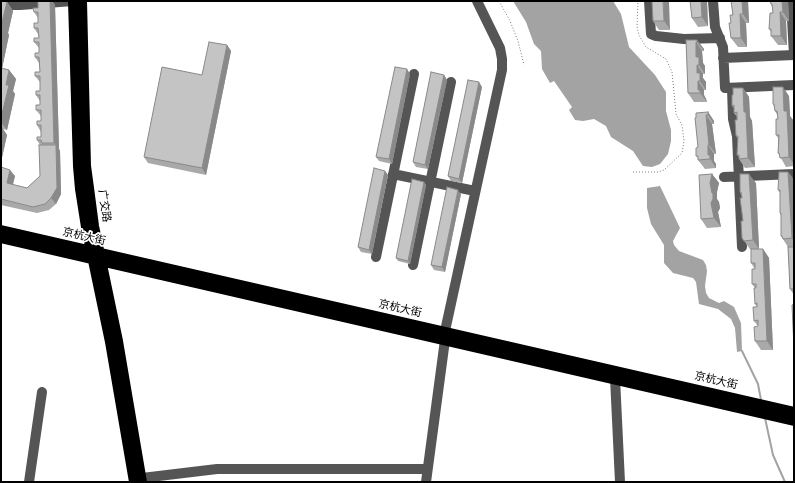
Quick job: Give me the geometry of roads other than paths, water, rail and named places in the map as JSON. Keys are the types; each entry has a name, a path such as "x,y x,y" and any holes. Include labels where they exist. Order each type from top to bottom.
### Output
{"main road":[{"name":"广交路","path":"73,1 78,166 96,256 110,342 139,481"},
{"name":"广交路","path":"82,1 86,166 94,226 96,256"},
{"name":"京杭大街","path":"1,230 96,256"},
{"name":"京杭大街","path":"1,238 96,256 794,412"},
{"name":"京杭大街","path":"445,335 794,421"}],"street":[{"path":"1,5 20,6 73,1"},
{"path":"426,482 445,335 502,70 500,48 477,1"},
{"path":"649,1 651,34 656,36 684,39 720,38"},
{"path":"713,1 717,34 720,38 723,58 725,88 794,85"},
{"path":"723,58 794,55 791,1"},
{"path":"376,257 414,74"},
{"path":"413,265 451,82"},
{"path":"732,88 733,120 737,136 742,247"},
{"path":"393,174 475,191"},
{"path":"724,178 794,174"},
{"path":"615,378 620,482"},
{"path":"29,482 42,392"},
{"path":"139,481 217,469 427,469"}],"waterway":[{"path":"742,351 758,384 761,400"},
{"path":"765,418 773,455 785,482"}]}
